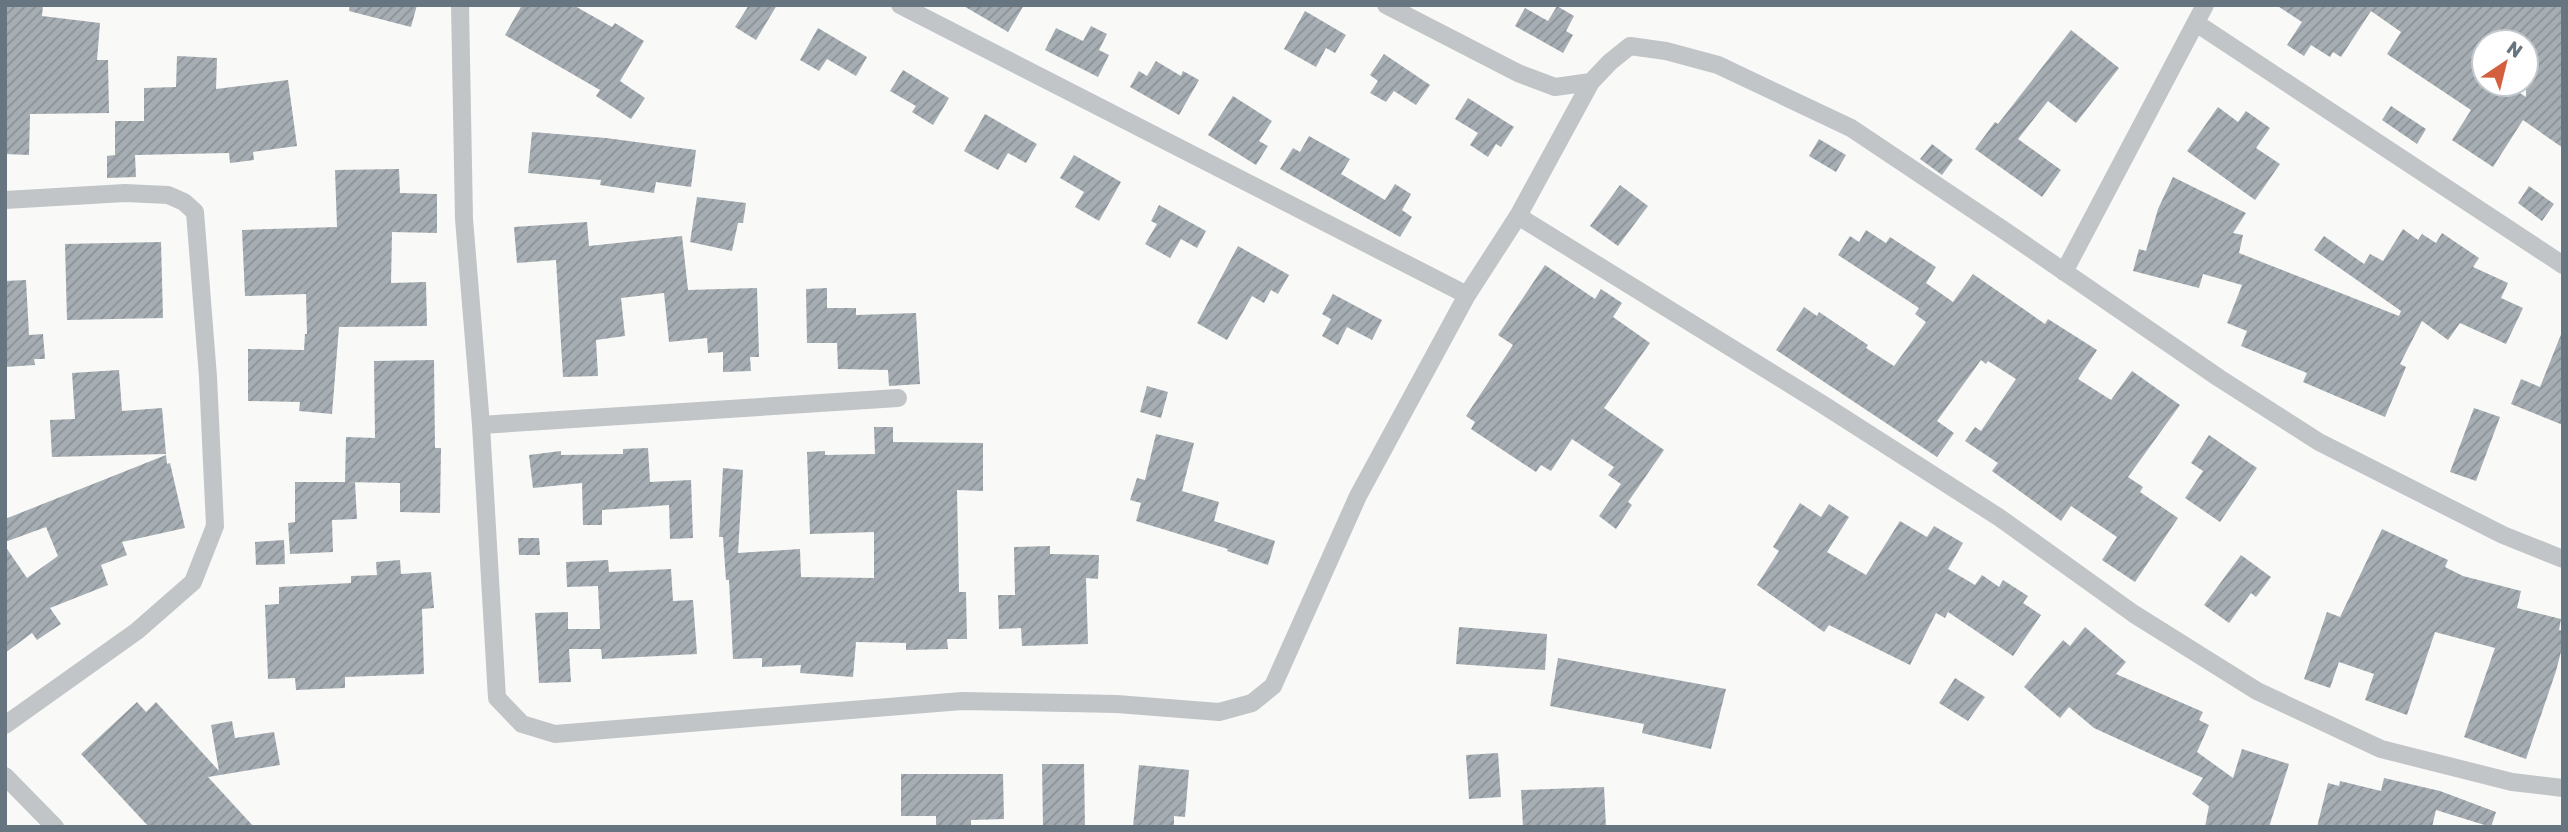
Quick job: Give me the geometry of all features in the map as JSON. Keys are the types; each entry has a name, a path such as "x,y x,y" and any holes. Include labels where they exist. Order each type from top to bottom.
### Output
{"street":[{"path":"460,5 464,219 481,425 497,698 522,724 555,734 962,701 1117,704 1219,712 1252,703 1273,686 1358,496 1467,295 1518,216 1591,82 1630,46 1666,51 1718,65 1851,128 2219,379 2319,442 2503,535 2563,559"},
{"path":"900,5 1467,295"},
{"path":"1386,5 1530,78 1555,87 1591,82"},
{"path":"2064,272 2205,5"},
{"path":"2196,23 2563,265"},
{"path":"5,200 125,193 168,195 184,202 195,212 208,377 215,526 193,582 137,631 5,725"},
{"path":"1518,216 1989,511 2134,614 2257,691 2381,749 2512,782 2563,788"},
{"path":"481,425 898,398"},
{"path":"5,776 55,827"}],"building":[{"path":"5,5 43,5 42,16 100,23 97,60 108,60 109,113 30,114 29,155 5,154"},
{"path":"350,5 417,5 411,27 349,11"},
{"path":"522,5 573,5 612,27 615,23 644,41 620,81 645,98 631,119 596,96 600,90 505,35"},
{"path":"749,5 777,5 756,40 735,27"},
{"path":"962,5 1024,5 1008,32"},
{"path":"2276,5 2563,5 2563,148 2523,120 2493,167 2452,140 2471,110 2387,54 2401,32 2371,11 2341,57 2333,52 2330,57 2311,45 2304,56 2287,45 2302,22"},
{"path":"1557,6 1574,16 1566,31 1573,35 1563,53 1515,26 1525,8 1548,21"},
{"path":"1305,11 1346,35 1335,53 1326,48 1316,67 1284,49"},
{"path":"1091,26 1107,34 1099,50 1109,55 1098,77 1045,50 1056,28 1083,41"},
{"path":"818,28 867,57 856,76 827,59 819,71 800,60"},
{"path":"2071,30 2119,68 2076,123 2048,101 2018,139 2061,170 2042,197 1975,149 1995,122 1998,124"},
{"path":"1384,54 1430,85 1416,105 1394,91 1386,102 1370,93 1378,81 1370,75"},
{"path":"177,56 217,58 216,89 288,80 297,146 253,152 254,160 230,163 229,153 135,155 136,177 107,178 107,156 115,155 115,121 144,121 144,88 176,87"},
{"path":"1156,61 1181,76 1183,71 1199,80 1179,115 1130,87 1139,71 1147,76"},
{"path":"903,70 949,98 933,125 912,112 916,106 890,91"},
{"path":"1233,96 1272,121 1259,141 1268,146 1256,165 1208,135"},
{"path":"1468,98 1514,127 1501,147 1496,144 1488,157 1470,145 1478,133 1455,119"},
{"path":"2391,106 2426,129 2417,144 2382,120"},
{"path":"2218,107 2238,122 2246,111 2270,128 2256,148 2280,164 2255,200 2187,151"},
{"path":"985,114 1037,144 1026,163 1008,153 998,170 964,151"},
{"path":"532,132 606,138 696,150 691,187 656,182 654,193 600,185 601,180 528,173"},
{"path":"1309,136 1350,159 1341,174 1385,200 1395,184 1411,194 1402,210 1412,217 1400,237 1280,169 1293,148 1300,152"},
{"path":"1819,139 1846,155 1836,172 1809,156"},
{"path":"1932,144 1953,160 1942,175 1920,159"},
{"path":"1074,155 1121,182 1099,221 1075,207 1084,192 1060,178"},
{"path":"399,169 400,193 437,194 437,233 392,232 391,283 426,282 427,326 339,327 332,414 299,411 300,402 248,401 248,349 304,350 307,334 306,294 245,296 242,230 337,227 335,170"},
{"path":"2173,177 2246,213 2233,233 2243,235 2239,253 2399,316 2401,311 2314,250 2324,236 2364,264 2370,254 2383,261 2403,229 2418,240 2422,234 2436,243 2442,233 2479,258 2473,267 2508,283 2501,298 2523,308 2506,344 2460,323 2448,340 2422,321 2400,364 2406,367 2385,417 2303,382 2307,373 2241,346 2247,331 2227,323 2242,285 2203,274 2199,288 2133,271 2139,249 2146,251 2158,209"},
{"path":"1620,185 1648,206 1618,246 1590,226"},
{"path":"2529,186 2554,204 2542,221 2518,203"},
{"path":"697,197 746,203 743,223 738,223 732,251 690,242"},
{"path":"1159,205 1206,231 1197,248 1181,239 1170,258 1145,244 1157,224 1151,221"},
{"path":"587,222 589,246 682,236 688,290 757,288 759,357 750,357 751,371 723,372 723,352 708,353 707,338 669,342 664,293 621,298 625,336 596,340 598,376 563,377 556,260 517,263 514,227"},
{"path":"1866,230 1886,243 1890,237 1936,267 1926,283 1953,302 1973,274 2045,324 2048,319 2097,350 2078,379 2111,400 2132,371 2180,405 2128,477 2143,487 2140,492 2178,518 2135,582 2102,560 2117,537 2071,506 2061,521 1992,471 1998,463 1965,441 1975,427 1981,431 2016,379 1988,361 1986,364 1981,360 1937,421 1954,433 1937,457 1776,350 1804,307 1817,316 1819,312 1894,366 1926,322 1915,314 1919,308 1838,255 1850,236 1859,242"},
{"path":"161,242 163,318 67,320 65,244"},
{"path":"1238,246 1289,275 1278,294 1271,290 1264,303 1252,296 1227,340 1197,323"},
{"path":"1545,265 1595,299 1601,289 1622,303 1613,317 1650,343 1604,408 1664,450 1628,502 1632,505 1616,529 1599,516 1621,484 1608,475 1614,467 1572,439 1551,471 1541,465 1536,472 1471,429 1475,422 1466,416 1513,345 1498,335"},
{"path":"26,280 29,335 43,334 45,359 34,359 35,365 5,367 5,281"},
{"path":"827,288 827,308 856,308 856,315 916,313 920,384 889,386 888,370 838,369 837,343 807,343 806,289"},
{"path":"1333,294 1382,320 1372,340 1347,327 1338,345 1322,336 1331,319 1322,314"},
{"path":"2562,332 2563,425 2511,404 2521,379 2540,387"},
{"path":"434,360 435,448 441,448 440,513 400,512 400,483 345,482 346,437 375,438 374,361"},
{"path":"119,370 122,411 162,408 166,454 52,457 50,420 75,419 72,373"},
{"path":"1147,386 1168,392 1161,418 1140,412"},
{"path":"2474,408 2500,417 2476,481 2450,472"},
{"path":"874,427 893,427 893,442 983,443 983,491 957,490 959,592 966,592 967,639 947,639 948,649 906,650 906,643 856,642 853,677 800,673 801,665 762,667 762,658 733,659 729,580 726,580 723,537 719,537 723,468 743,470 738,553 800,549 801,577 874,578 874,532 810,534 807,452 825,451 825,455 875,454"},
{"path":"1156,434 1194,443 1182,491 1219,502 1214,521 1275,541 1268,565 1227,551 1228,549 1136,521 1141,503 1130,500 1137,478 1145,480"},
{"path":"2209,435 2257,468 2220,522 2185,498 2203,471 2191,463"},
{"path":"648,448 650,482 691,480 693,538 670,539 669,505 602,510 602,525 583,525 582,483 533,488 529,455 561,451 561,455 623,454 623,449"},
{"path":"166,455 185,528 122,542 127,555 101,565 108,585 50,608 61,624 37,640 32,633 5,653 5,546 27,578 58,556 46,527 5,542 5,519"},
{"path":"295,482 355,482 357,519 332,520 333,552 290,554 288,523 295,522"},
{"path":"1800,503 1821,517 1829,504 1849,517 1827,552 1866,575 1900,521 1927,537 1934,526 1963,543 1948,569 1975,585 1982,575 1999,587 2003,580 2028,596 2023,603 2041,615 2013,656 1948,612 1945,618 1936,613 1910,665 1829,625 1824,632 1757,585 1779,551 1773,547"},
{"path":"2382,529 2448,560 2445,567 2463,576 2521,591 2517,608 2561,619 2559,630 2563,631 2563,644 2526,759 2464,737 2495,648 2435,632 2407,715 2365,700 2374,674 2339,662 2330,688 2304,679 2327,612 2340,617"},
{"path":"518,538 539,538 540,555 519,555"},
{"path":"284,540 285,564 256,565 255,542"},
{"path":"1050,546 1050,554 1099,555 1098,579 1086,578 1088,644 1022,646 1021,628 999,629 998,595 1015,595 1014,547"},
{"path":"2241,555 2271,577 2256,597 2251,593 2229,623 2204,605"},
{"path":"400,560 401,574 431,572 434,608 422,609 424,674 345,677 345,688 296,690 295,678 268,679 265,605 279,604 279,587 351,583 351,576 377,575 376,562"},
{"path":"608,560 609,572 671,569 673,601 693,600 697,654 602,659 601,649 569,649 571,682 539,683 535,613 568,612 568,629 600,629 598,586 567,587 566,562"},
{"path":"1459,627 1547,634 1545,670 1456,664"},
{"path":"2085,627 2126,662 2116,674 2203,712 2199,720 2209,725 2197,752 2233,778 2242,749 2289,764 2269,827 2205,827 2209,806 2192,794 2203,778 2094,728 2069,707 2060,718 2024,687 2063,640 2070,646"},
{"path":"1558,658 1726,689 1711,749 1642,733 1644,724 1550,706"},
{"path":"1955,678 1985,697 1968,721 1939,703"},
{"path":"137,702 146,712 156,702 219,771 211,725 232,721 235,738 274,732 280,765 208,777 254,827 149,827 81,754"},
{"path":"1498,753 1501,797 1469,799 1466,755"},
{"path":"1042,764 1084,764 1085,827 1043,827"},
{"path":"1139,765 1189,770 1185,817 1174,816 1174,827 1133,827"},
{"path":"901,774 1003,774 1004,819 971,820 971,827 936,827 936,816 901,816"},
{"path":"2384,778 2440,791 2496,812 2491,827 2436,810 2432,827 2317,827 2328,783 2339,786 2340,781 2381,791"},
{"path":"1604,787 1606,827 1523,827 1521,790"}]}
